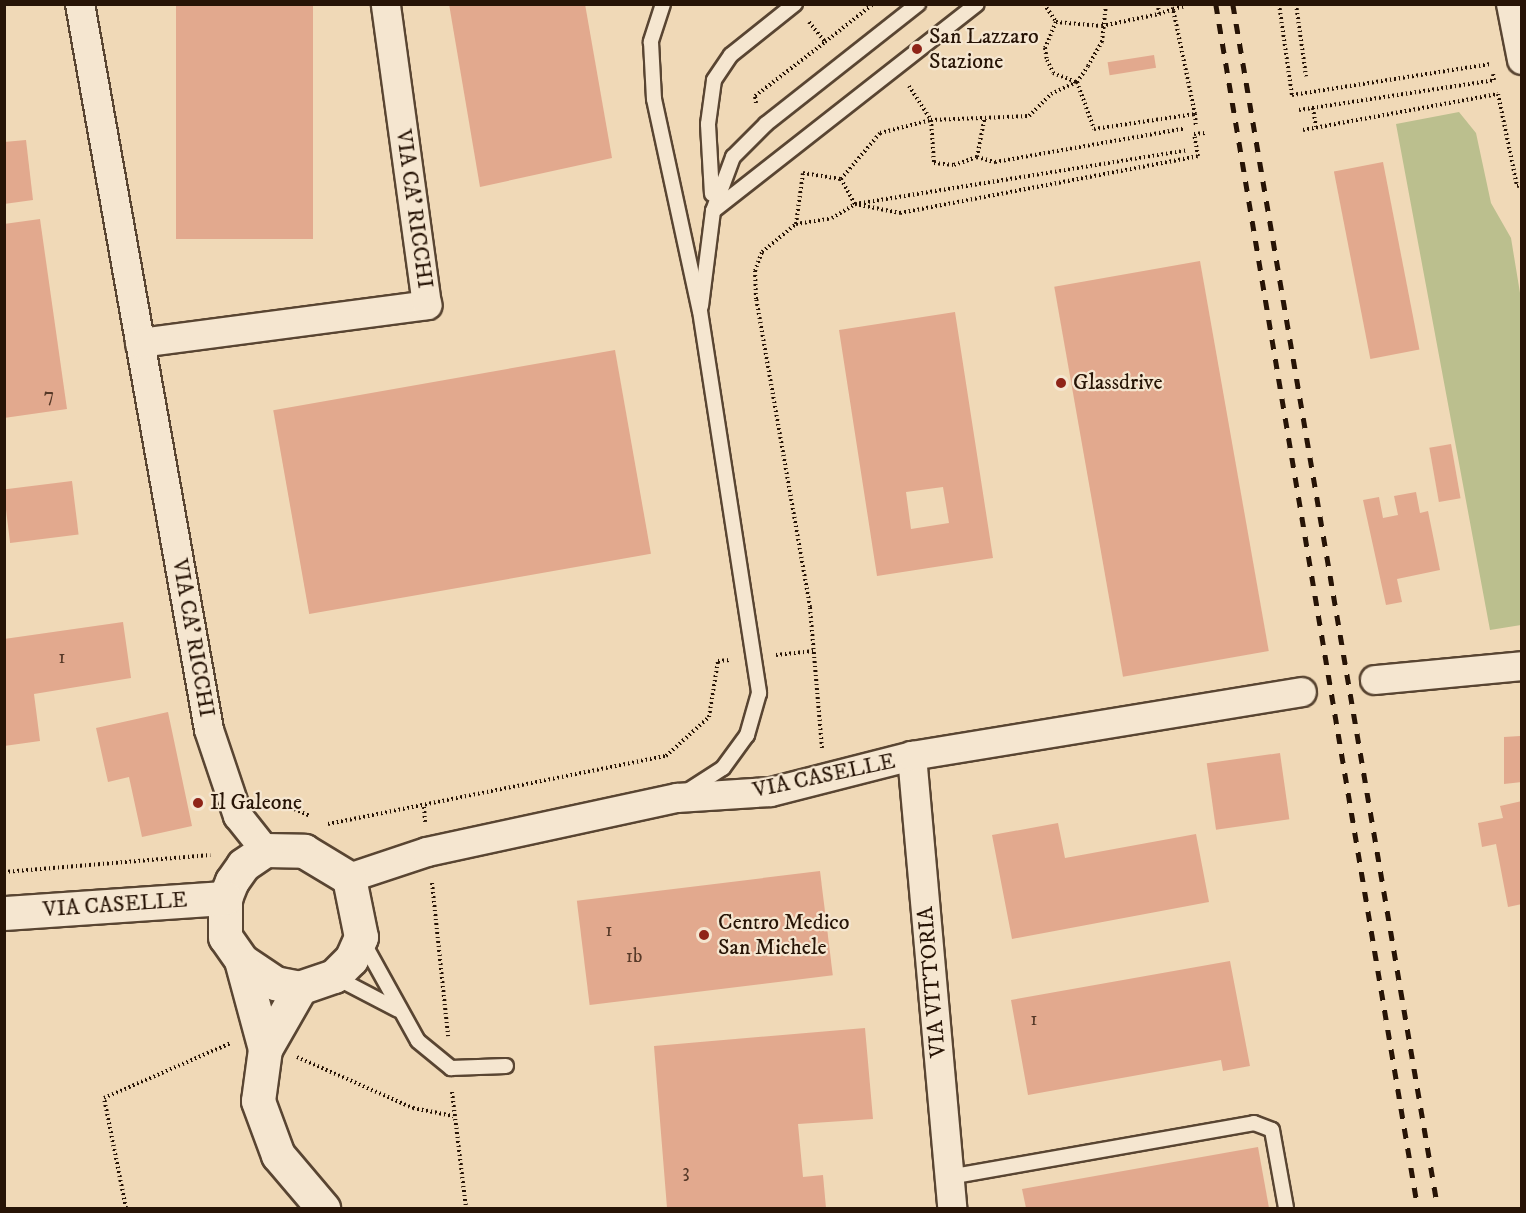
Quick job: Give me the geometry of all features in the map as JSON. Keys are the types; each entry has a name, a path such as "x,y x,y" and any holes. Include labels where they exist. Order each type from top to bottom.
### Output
{"street":[{"name":"VIA CA' RICCHI","path":"80,4 209,730 238,816 264,850"},
{"name":"VIA CA' RICCHI","path":"140,342 427,305 386,4"},
{"path":"1511,4 1521,60"},
{"path":"1375,680 1521,666"},
{"name":"VIA CASELLE","path":"350,878 428,852 677,798 771,792 912,756 1302,692"},
{"name":"VIA VITTORIA","path":"912,756 952,1209"},
{"path":"241,960 275,983 300,988 334,976 351,959 361,937 350,878 304,852 264,850 243,865 225,898 225,937 241,960 266,1049"},
{"name":"VIA CASELLE","path":"4,913 225,898"},
{"path":"300,988 266,1049 258,1101 278,1155 323,1209"}],"lane":[{"path":"663,4 651,42 654,99 700,311 759,693 747,735 723,768 677,798"},
{"path":"700,311 713,211 725,168 741,147 918,4"},
{"path":"713,211 976,4"},
{"path":"713,211 710,99 721,67 746,42 799,9"},
{"path":"361,937 399,1011 418,1041 451,1068 506,1066"},
{"path":"334,976 399,1011"},
{"path":"949,1177 1254,1124 1272,1130 1286,1209"}],"path":[{"path":"799,9 825,42 873,4"},
{"path":"1044,4 1056,22"},
{"path":"842,179 880,133 932,120 984,120 1029,116 1051,94 1077,82 1102,42 1106,4"},
{"path":"1158,4 1159,14"},
{"path":"1279,4 1292,95 1521,60"},
{"path":"1296,4 1306,76"},
{"path":"1056,22 1102,26 1185,6"},
{"path":"1173,9 1196,127"},
{"path":"1056,22 1045,48 1047,60 1053,73 1077,82 1094,129 1195,114"},
{"path":"1299,110 1494,80 1492,64"},
{"path":"903,78 932,120 934,163 954,165 977,157 995,162 1183,129"},
{"path":"1303,130 1498,94 1517,186 1521,185"},
{"path":"1312,108 1316,127"},
{"path":"977,157 984,120"},
{"path":"855,204 900,213 1198,156 1194,134 1205,133"},
{"path":"825,778 814,651 755,271 762,252 782,232 832,218 855,204 1188,150"},
{"path":"803,173 842,179"},
{"path":"842,179 855,204"},
{"path":"324,822 334,826 666,756 709,717 717,661 814,651"},
{"path":"4,872 214,855 238,816 282,804 313,818"},
{"path":"424,807 451,1068 453,1116 466,1209"},
{"path":"126,1209 104,1098 228,1043 266,1049 315,1062 413,1108 453,1116"}],"green space":[{"path":"1459,112 1476,133 1491,203 1511,238 1521,299 1521,625 1490,630 1396,124"}],"building":[{"path":"176,4 313,4 313,239 176,239"},
{"path":"449,4 585,4 612,158 480,187"},
{"path":"1154,55 1156,68 1110,75 1108,62"},
{"path":"26,140 33,200 4,204 4,142"},
{"path":"1383,162 1419,349 1370,359 1334,172"},
{"path":"40,219 67,409 4,418 4,224"},
{"path":"1200,261 1269,651 1123,677 1054,287"},
{"path":"955,312 993,558 877,576 839,330","holes":["943,487 949,523 911,529 906,492"]},
{"path":"615,350 651,554 309,614 273,410"},
{"path":"1451,444 1461,498 1439,502 1429,448"},
{"path":"72,481 79,535 10,543 4,489"},
{"path":"1416,492 1420,513 1428,511 1440,570 1397,579 1402,602 1386,605 1363,500 1379,497 1383,518 1398,515 1394,496"},
{"path":"123,622 131,678 34,694 40,741 4,746 4,639"},
{"path":"168,712 192,826 142,837 129,777 108,782 96,728"},
{"path":"1520,736 1522,782 1504,784 1504,737"},
{"path":"1280,753 1289,819 1216,830 1207,763"},
{"path":"1522,801 1522,904 1508,907 1496,844 1482,847 1478,823 1503,818 1500,806"},
{"path":"1058,823 1065,858 1196,834 1209,902 1012,939 992,835"},
{"name":"Centro Medico San Michele","path":"820,871 833,975 590,1005 577,901"},
{"path":"1230,961 1250,1066 1223,1071 1221,1060 1028,1095 1011,1000"},
{"path":"865,1028 873,1119 798,1124 803,1177 823,1175 826,1208 667,1208 654,1046"},
{"path":"1258,1147 1269,1208 1026,1208 1022,1189"}],"railway":[{"path":"1216,4 1418,1208"},
{"path":"1233,4 1438,1208"}],"place":[{"name":"San Lazzaro Stazione","path":"917,49"},
{"name":"Glassdrive","path":"1061,383"},
{"name":"Il Galeone","path":"198,803"},
{"name":"Centro Medico San Michele","path":"704,935"}]}
